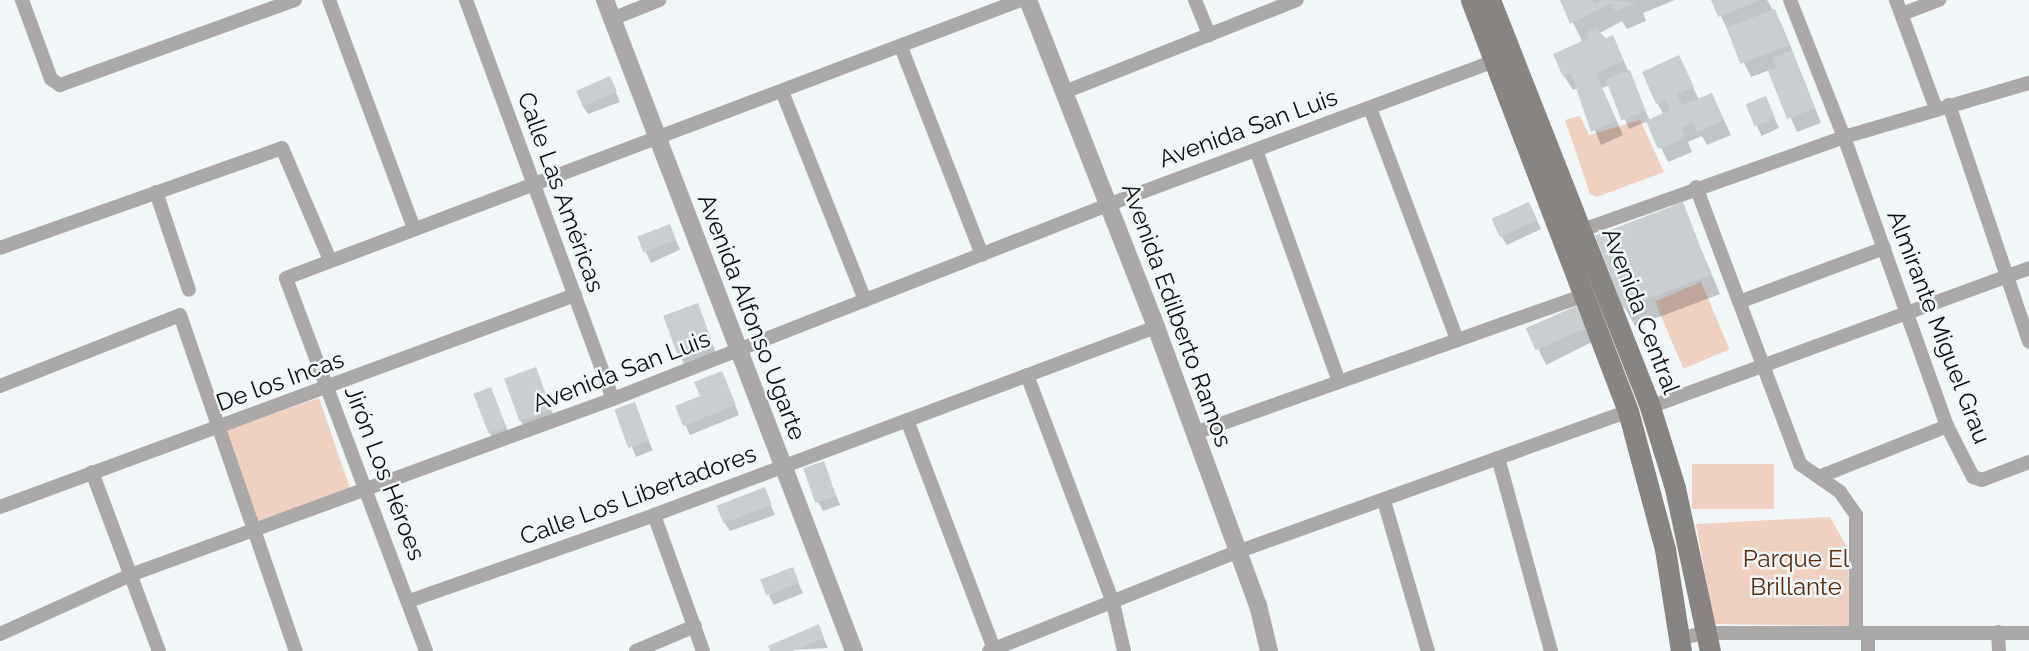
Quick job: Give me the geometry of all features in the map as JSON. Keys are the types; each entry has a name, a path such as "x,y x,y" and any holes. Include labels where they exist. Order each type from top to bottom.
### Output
{"main road":[{"name":"Avenida Central","path":"1471,0 1628,411 1665,549 1681,644"},
{"name":"Avenida Central","path":"1490,0 1583,230 1650,407 1675,488 1708,642"}],"street":[{"path":"22,0 51,79 60,85 295,0"},
{"path":"247,0 252,15"},
{"path":"329,0 413,226"},
{"name":"Calle Las Américas","path":"466,0 613,399"},
{"name":"Avenida Alfonso Ugarte","path":"605,0 654,135 742,350 854,651"},
{"path":"612,19 659,0"},
{"path":"0,248 282,148 330,260 654,135 783,94 1021,0"},
{"name":"Avenida Edilberto Ramos","path":"1028,0 1067,91 1156,327 1258,605 1269,651"},
{"path":"1195,0 1209,35"},
{"path":"1067,91 1297,0"},
{"name":"Almirante Miguel Grau","path":"1790,0 1844,137 1947,426 1973,477 1982,480 2029,462"},
{"path":"1939,0 1899,7 1943,107 2008,276 2029,342"},
{"path":"901,47 982,255"},
{"name":"Avenida San Luis","path":"0,634 133,574 257,532 368,488 613,399 1110,204 1495,61"},
{"path":"1583,230 1696,187 1844,137 2029,83"},
{"path":"783,94 865,300"},
{"path":"1370,108 1457,340"},
{"path":"1256,150 1339,382"},
{"path":"1696,187 1800,464 1821,476 1856,515 1862,633 1868,651"},
{"path":"156,192 189,289"},
{"path":"1739,302 1884,248"},
{"name":"Jirón Los Héroes","path":"330,260 286,278 368,488 426,651"},
{"path":"1650,407 2029,268"},
{"name":"De los Incas","path":"0,507 575,295"},
{"path":"1195,433 1585,295"},
{"path":"0,386 175,314 184,318 296,651"},
{"name":"Calle Los Libertadores","path":"408,601 654,516 1156,327"},
{"path":"1027,375 1113,603 1124,651"},
{"path":"906,420 991,650 1237,552 1499,461 1628,411"},
{"path":"1821,476 1947,426"},
{"path":"1499,461 1551,651"},
{"path":"92,472 133,574 159,651"},
{"path":"1384,501 1427,651"},
{"path":"654,516 704,651"},
{"path":"636,651 695,626"},
{"path":"1998,632 1999,651"},
{"path":"1681,644 1862,633 2029,634"}],"green space":[{"path":"1580,116 1589,135 1640,120 1664,172 1597,197 1590,194 1565,120"},
{"path":"1701,282 1730,349 1683,369 1655,302"},
{"path":"319,398 350,489 253,522 222,432"},
{"path":"1692,464 1774,464 1774,509 1692,509"},
{"name":"Parque El Brillante","path":"1830,517 1848,549 1850,626 1714,624 1696,524"}],"building":[{"path":"1560,0 1592,0 1594,4 1603,0 1637,2 1615,11 1611,3 1570,24"},
{"path":"1711,0 1761,0 1718,17"},
{"path":"1775,9 1789,45 1740,64 1726,28"},
{"path":"1598,27 1604,39 1613,35 1624,61 1596,73 1616,120 1591,132 1571,73 1563,77 1553,54 1589,38 1587,32"},
{"path":"1792,50 1815,108 1787,119 1768,71 1777,68 1773,58"},
{"path":"1679,55 1694,87 1677,94 1682,105 1712,93 1724,120 1697,132 1693,122 1681,128 1685,138 1658,149 1646,121 1670,110 1666,99 1656,104 1642,72"},
{"path":"1630,70 1646,111 1621,120 1606,79"},
{"path":"610,76 617,92 583,107 576,91"},
{"path":"1766,96 1775,118 1755,126 1746,104"},
{"path":"1529,202 1537,220 1500,237 1492,219"},
{"path":"1683,202 1711,275 1623,309 1595,236"},
{"path":"670,224 676,240 643,252 637,237"},
{"path":"698,303 714,347 679,360 663,316"},
{"path":"1576,306 1586,328 1536,350 1526,328"},
{"path":"536,367 551,409 519,421 504,379"},
{"path":"722,371 736,405 683,426 675,406 700,396 694,382"},
{"path":"491,387 506,426 488,433 473,394"},
{"path":"635,402 649,441 628,448 614,410"},
{"path":"824,461 836,496 815,503 803,468"},
{"path":"765,487 772,505 723,523 716,506"},
{"path":"793,567 799,583 766,595 760,580"},
{"path":"819,624 824,638 793,651 770,651 768,646"}]}
